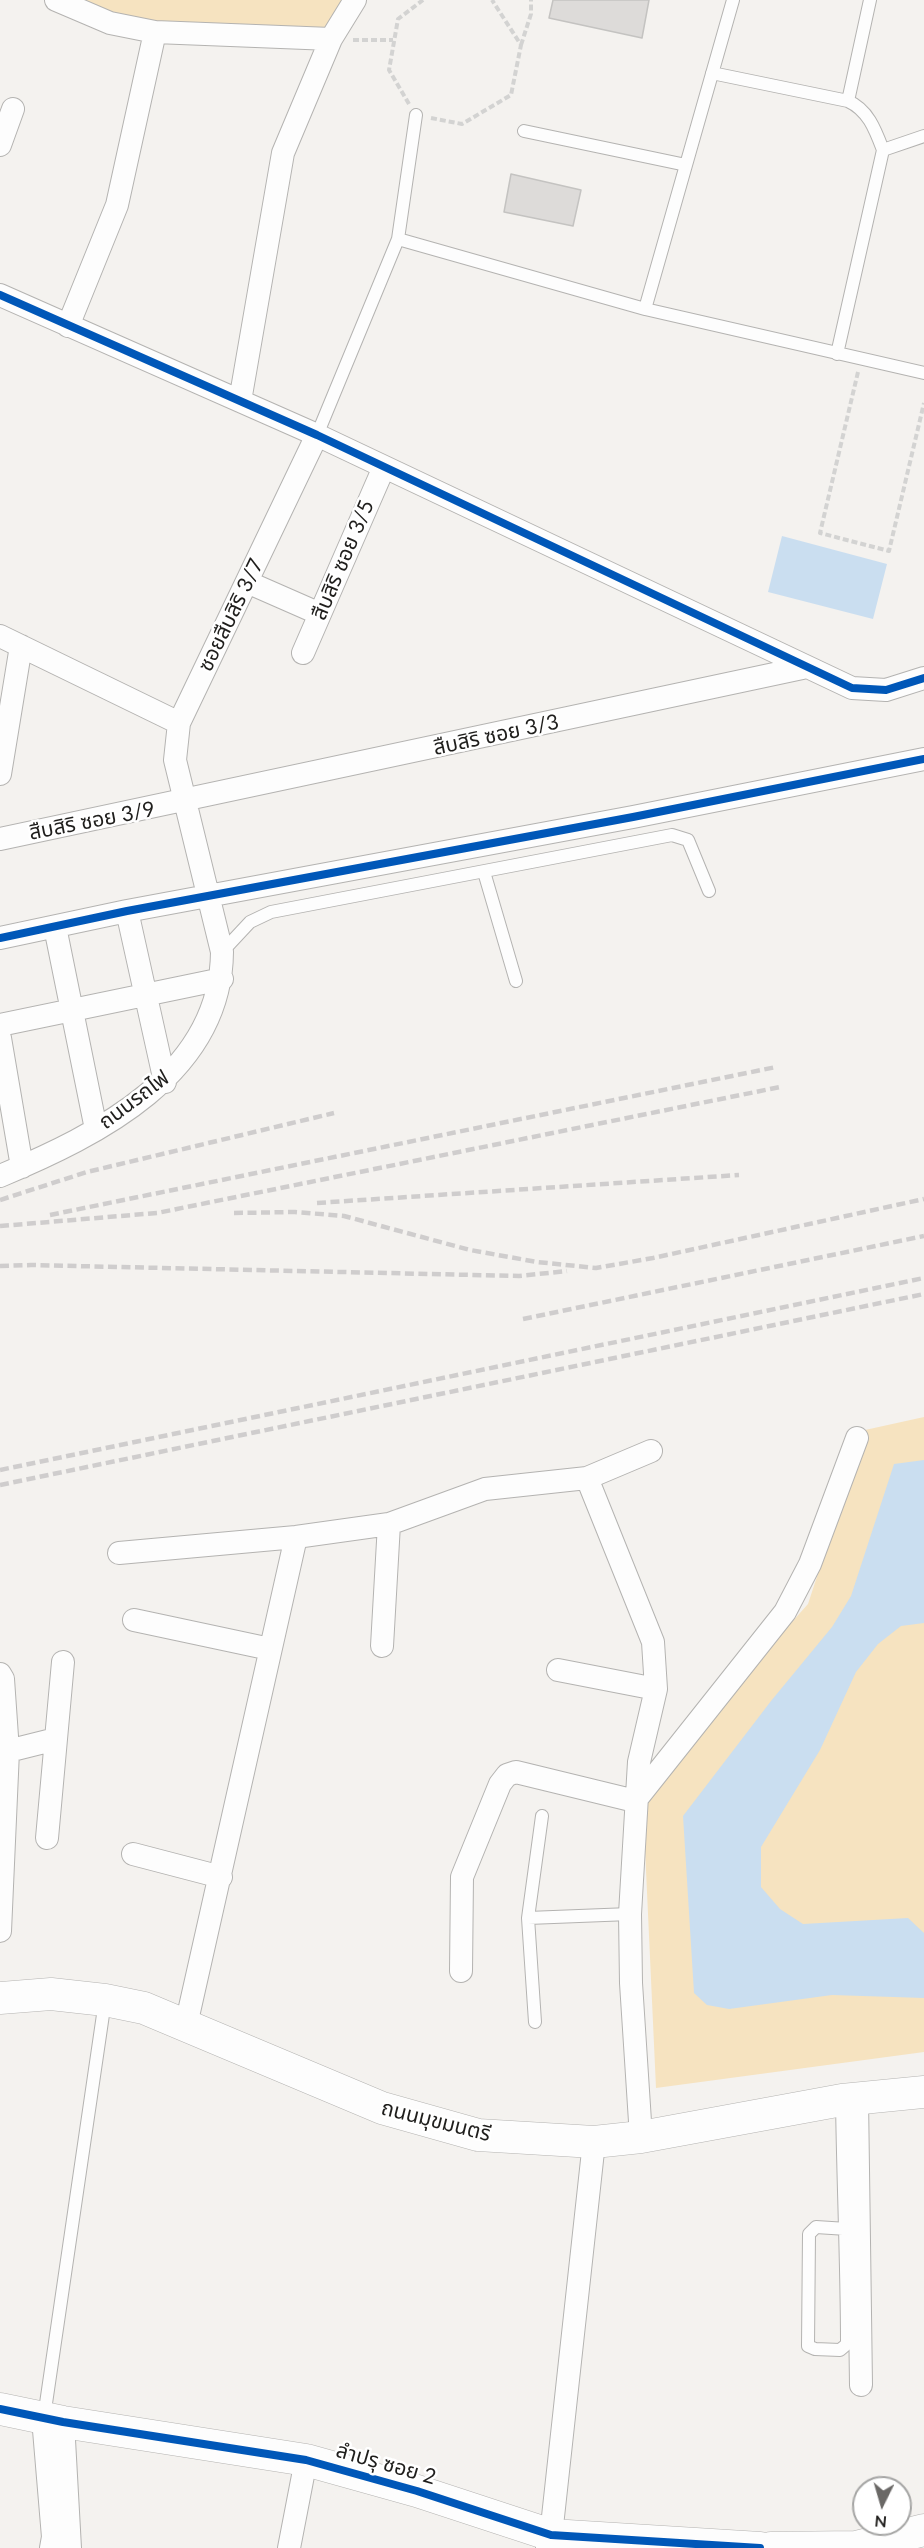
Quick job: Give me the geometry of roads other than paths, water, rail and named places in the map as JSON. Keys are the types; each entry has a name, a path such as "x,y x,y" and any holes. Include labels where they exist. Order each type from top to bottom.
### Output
{"main road":[{"name":"ถนนมุขมนตรี","path":"0,1998 51,1994 105,2000 144,2008 382,2108 427,2123 478,2135 594,2142 641,2137 850,2099 924,2092"},
{"name":"ลำปรุ ซอย 2","path":"0,2409 53,2420 306,2460 417,2491 549,2542 760,2548"},
{"path":"771,2548 856,2547 924,2530"}],"street":[{"path":"56,0 110,23 155,32 331,39"},
{"path":"240,401 283,153 331,39 355,0"},
{"path":"68,327 117,205 155,32"},
{"path":"0,145 13,109"},
{"path":"0,295 68,327 317,435 852,688 886,690 924,678"},
{"name":"ซอยสืบสิริ 3/7","path":"184,802 175,760 179,723 317,435"},
{"name":"สืบสิริ ซอย 3/5","path":"303,653 384,467"},
{"path":"247,582 320,614"},
{"path":"0,636 179,723"},
{"path":"0,774 4,718 21,646"},
{"name":"สืบสิริ ซอย 3/3","path":"184,802 807,667"},
{"path":"0,938 127,911 924,759"},
{"name":"สืบสิริ ซอย 3/9","path":"0,840 184,802"},
{"name":"ถนนรถไฟ","path":"0,1176 96,1129 165,1082 189,1052 208,1019 222,979 222,952 184,802"},
{"path":"127,911 165,1082"},
{"path":"55,927 96,1129"},
{"path":"0,1025 222,979"},
{"path":"0,1038 5,1100 22,1167"},
{"path":"635,1801 785,1612 810,1564 857,1438"},
{"path":"119,1553 296,1537 389,1524 485,1489 587,1478 651,1451"},
{"path":"587,1478 653,1642 656,1689 639,1762 630,1914 631,1983 641,2137"},
{"path":"382,1646 389,1524"},
{"path":"186,2025 296,1537"},
{"path":"134,1620 270,1649"},
{"path":"47,1838 63,1662"},
{"path":"558,1670 656,1689"},
{"path":"0,1674 3,1679 8,1751 0,1931"},
{"path":"8,1751 56,1739"},
{"path":"461,1971 462,1877 500,1784 507,1774 516,1772 635,1801"},
{"path":"133,1854 221,1877"},
{"path":"850,2099 861,2385"},
{"path":"549,2542 594,2142"},
{"path":"51,2548 54,2537 53,2420"},
{"path":"53,2420 70,2548"},
{"path":"289,2548 306,2460"}],"lane":[{"path":"645,309 734,0"},
{"path":"848,100 870,0"},
{"path":"712,73 848,100 860,106 875,129 883,150 837,354"},
{"path":"317,435 398,239 416,115"},
{"path":"524,131 686,165"},
{"path":"883,150 924,136"},
{"path":"398,239 645,309 924,373"},
{"path":"222,952 250,922 271,912 672,835 688,840 709,891"},
{"path":"484,872 516,981"},
{"path":"535,2022 528,1918 542,1816"},
{"path":"528,1918 630,1914"},
{"path":"53,2420 105,2000"},
{"path":"847,2229 816,2227 809,2234 808,2346 815,2349 840,2350 847,2344 847,2229 843,2207 850,2099"}],"water":[{"path":"782,536 887,564 873,619 768,592"},
{"path":"924,1460 924,1623 901,1626 878,1644 856,1672 820,1750 761,1847 761,1887 780,1909 803,1924 908,1918 924,1933 924,1998 832,1995 729,2009 707,2005 694,1993 683,1816 771,1701 832,1627 851,1596 894,1464"}],"railway":[{"path":"50,1215 776,1067"},
{"path":"0,1226 157,1213 780,1087"},
{"path":"0,1200 87,1172 334,1113"},
{"path":"317,1203 739,1175"},
{"path":"234,1213 295,1212 344,1216 470,1250 537,1262 596,1268 653,1258 924,1199"},
{"path":"523,1319 924,1236"},
{"path":"0,1266 519,1276 567,1271"},
{"path":"0,1470 924,1278"},
{"path":"0,1485 924,1294"}]}
